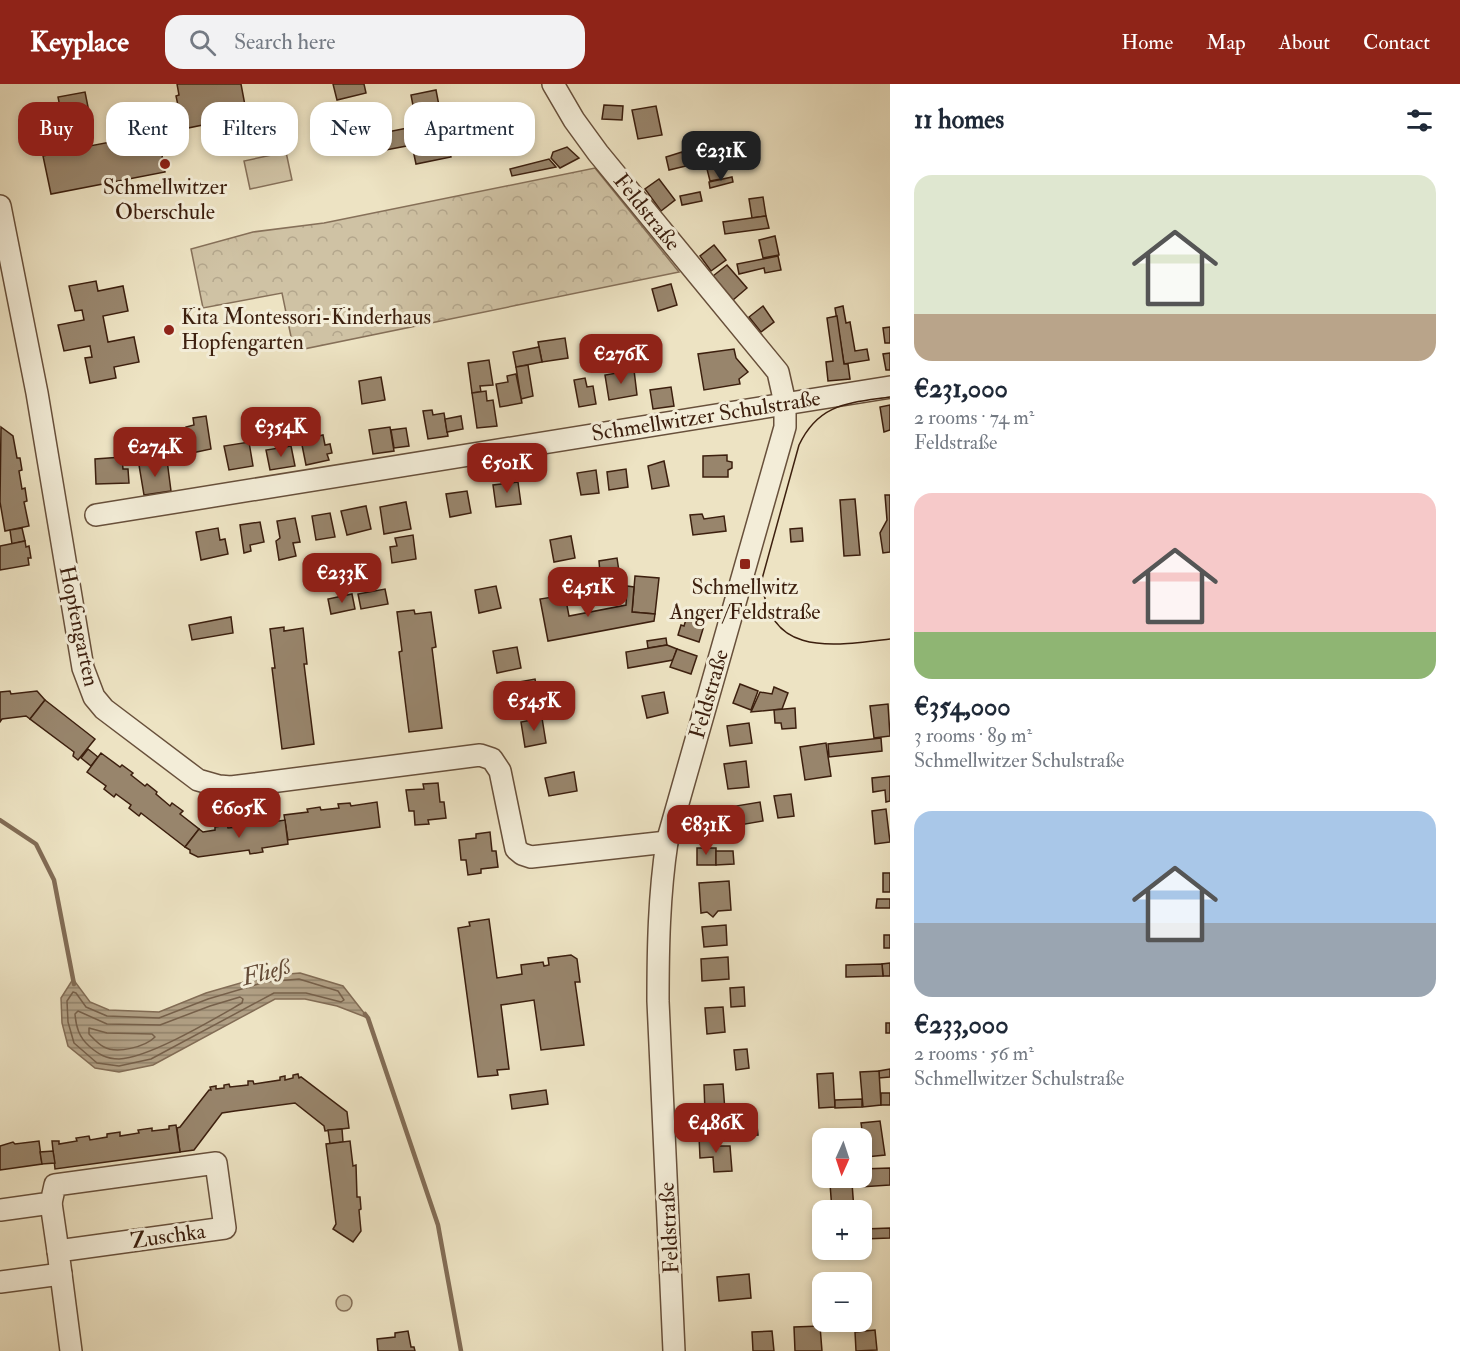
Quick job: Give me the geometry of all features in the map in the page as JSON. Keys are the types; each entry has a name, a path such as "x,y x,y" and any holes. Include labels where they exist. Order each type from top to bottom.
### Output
{"street":[{"name":"Feldstraße","path":"553,84 574,120 598,153 778,372 785,403 785,427 667,842 660,912 658,1001 674,1351"},
{"name":"Hopfengarten","path":"0,206 37,393 83,668 94,698 104,709 198,780 219,786 231,787 480,755 492,759 500,771 516,849 522,854 531,857 667,842"},
{"name":"Schmellwitzer Schulstraße","path":"96,515 890,387"},
{"name":"Zuschka","path":"51,1203 55,1185 216,1163 225,1228 58,1251"},
{"path":"0,1210 51,1203 71,1351"},
{"path":"0,1282 61,1274"}],"green space":[{"path":"267,156 287,156 292,180 250,189 244,161"},
{"path":"595,168 679,272 294,351 282,293 203,308 191,249 253,232 324,223"},
{"path":"344,1295 350,1297 352,1303 350,1309 344,1311 338,1309 336,1303 338,1297"}],"water":[{"path":"300,973 343,986 368,1018 337,1006 305,999 275,999 153,1065 119,1072 95,1068 68,1046 62,1023 61,998 73,979 90,1002 109,1010 159,1012 206,993 265,976"}],"building":[{"path":"177,84 241,84 244,102 201,102 201,125 189,128 189,102 177,102 176,96 179,95"},
{"path":"333,84 364,84 366,93 337,100"},
{"path":"436,90 438,102 412,102 411,95"},
{"path":"85,92 87,102 59,102 58,97"},
{"path":"604,105 623,106 622,120 602,119"},
{"path":"656,106 662,135 638,139 632,110"},
{"path":"404,129 404,147 392,149 392,131"},
{"path":"106,143 106,156 162,156 165,172 51,194 43,156 94,156 94,145"},
{"path":"567,147 579,158 560,168 551,158 553,152"},
{"path":"714,150 721,179 710,181 703,153"},
{"path":"682,152 686,166 669,170 666,157"},
{"path":"414,156 451,157 416,164"},
{"path":"549,159 556,167 512,176 510,169"},
{"path":"732,177 733,182 710,188 709,182"},
{"path":"659,179 675,200 661,211 645,189"},
{"path":"700,192 702,201 682,205 680,196"},
{"path":"763,197 766,216 752,218 749,199"},
{"path":"766,216 769,228 725,234 723,222"},
{"path":"775,236 779,255 763,258 759,240"},
{"path":"714,245 726,260 711,271 700,256"},
{"path":"778,256 781,270 765,273 764,268 739,274 737,264"},
{"path":"727,265 747,288 733,300 713,276"},
{"path":"96,281 98,291 123,286 128,311 103,316 108,342 134,337 139,362 114,367 116,378 90,383 85,358 92,357 90,346 64,351 58,325 84,320 82,310 75,311 69,286"},
{"path":"671,284 677,305 658,311 652,289"},
{"path":"763,306 774,322 761,332 749,317"},
{"path":"843,306 846,323 850,322 855,351 867,349 869,360 844,364 835,308"},
{"path":"837,316 844,364 848,364 850,379 828,381 826,362 833,361 827,318"},
{"path":"890,327 890,343 885,343 883,328"},
{"path":"565,338 568,358 542,362 538,342"},
{"path":"539,347 542,362 516,367 513,352"},
{"path":"734,349 736,358 748,372 739,379 740,384 704,390 698,354"},
{"path":"890,353 890,370 886,370 883,354"},
{"path":"489,360 493,385 480,386 481,392 472,393 468,363"},
{"path":"528,365 533,396 521,399 516,367"},
{"path":"634,370 637,395 609,400 605,375"},
{"path":"516,374 522,403 500,407 496,384 508,382 507,376"},
{"path":"381,377 385,400 362,404 359,381"},
{"path":"585,378 587,387 593,386 596,404 579,407 574,380"},
{"path":"671,387 674,406 653,409 650,390"},
{"path":"486,391 487,401 493,400 497,426 477,428 472,393"},
{"path":"890,405 890,430 884,432 880,407"},
{"path":"432,410 433,415 444,413 448,436 428,439 423,411"},
{"path":"206,416 211,449 187,454 183,433 187,432 186,427 194,425 193,418"},
{"path":"461,416 463,429 447,432 445,419"},
{"path":"1,427 13,436 17,458 20,458 22,470 19,471 22,489 25,488 27,501 24,502 29,526 5,531 0,502"},
{"path":"390,427 394,451 373,454 369,430"},
{"path":"406,428 409,446 394,448 391,430"},
{"path":"323,435 325,445 330,444 332,453 327,454 329,460 306,465 301,440"},
{"path":"249,442 253,466 229,470 224,446"},
{"path":"291,446 295,466 270,470 266,450"},
{"path":"727,455 727,461 732,462 732,468 728,470 728,477 703,477 703,456"},
{"path":"122,457 123,469 128,469 129,483 96,484 95,459"},
{"path":"167,460 171,491 144,495 139,465"},
{"path":"664,461 669,486 652,489 648,466"},
{"path":"626,469 628,487 609,490 607,472"},
{"path":"596,470 599,493 581,495 577,473"},
{"path":"518,482 521,504 496,507 493,485"},
{"path":"467,491 471,513 450,517 446,494"},
{"path":"885,495 890,495 890,552 883,553 880,533 887,520"},
{"path":"855,499 860,555 844,556 840,500"},
{"path":"406,502 411,529 384,534 380,507"},
{"path":"366,506 371,529 347,535 341,511"},
{"path":"330,513 335,537 316,540 312,516"},
{"path":"702,514 704,519 724,516 726,531 693,535 690,515"},
{"path":"295,518 300,542 293,543 296,556 279,560 276,541 280,538 277,521"},
{"path":"260,522 264,542 250,545 251,551 244,553 240,525"},
{"path":"22,528 25,541 12,544 10,530"},
{"path":"218,528 220,540 225,539 228,554 201,560 196,532"},
{"path":"802,528 803,541 791,542 790,529"},
{"path":"413,535 416,559 392,563 390,547 397,546 395,538"},
{"path":"571,536 575,558 554,562 550,540"},
{"path":"25,541 26,547 29,546 31,558 28,558 29,565 0,570 0,546"},
{"path":"617,558 621,585 570,593 570,589 559,590 558,580 600,573 599,561"},
{"path":"635,576 659,578 655,614 632,612"},
{"path":"496,586 501,608 479,613 475,590"},
{"path":"627,586 634,587 632,612 655,614 654,621 548,641 540,599 565,595 569,616 626,605"},
{"path":"385,589 388,604 361,609 358,594"},
{"path":"352,594 355,609 331,614 328,599"},
{"path":"414,610 415,614 431,612 436,647 432,648 442,728 409,732 399,652 402,651 397,612"},
{"path":"688,613 706,619 699,642 678,635"},
{"path":"231,617 233,633 192,640 189,625"},
{"path":"284,627 284,631 303,628 307,664 304,664 314,744 282,749 272,668 275,668 270,629"},
{"path":"666,638 667,645 648,648 647,641"},
{"path":"667,645 677,649 673,660 628,668 626,652"},
{"path":"517,647 521,668 497,673 493,651"},
{"path":"677,649 697,656 691,674 670,667"},
{"path":"535,679 539,701 511,705 508,684"},
{"path":"740,684 758,691 751,710 733,703"},
{"path":"774,687 788,693 782,709 751,712 760,692 772,694"},
{"path":"10,691 11,694 37,691 45,700 30,719 26,716 2,719 0,722 0,692"},
{"path":"664,692 668,713 647,718 642,696"},
{"path":"45,700 95,739 78,760 73,756 74,752 30,719"},
{"path":"888,704 890,736 874,738 870,706"},
{"path":"795,708 796,728 782,729 781,723 775,723 774,710"},
{"path":"542,718 546,743 525,747 521,722"},
{"path":"749,723 752,743 730,746 727,726"},
{"path":"881,738 882,751 829,757 828,744"},
{"path":"826,743 831,776 805,780 800,747"},
{"path":"88,749 98,757 91,766 81,758"},
{"path":"101,753 120,767 122,765 133,773 131,775 145,786 147,784 170,806 172,803 183,811 180,814 199,829 185,847 141,813 139,816 129,808 131,805 116,794 114,797 104,789 106,786 87,772"},
{"path":"746,761 749,787 728,789 724,764"},
{"path":"574,772 577,791 549,796 545,778"},
{"path":"890,776 890,801 886,802 885,790 873,792 872,778"},
{"path":"438,783 440,802 444,802 446,818 428,820 429,824 415,825 414,811 409,811 406,790 424,789 423,784"},
{"path":"791,794 794,816 778,818 774,796"},
{"path":"377,802 380,827 288,840 284,815 308,812 307,809 320,807 321,810 339,808 338,804 350,803 351,806"},
{"path":"760,802 763,821 734,826 730,807"},
{"path":"886,809 890,842 875,844 872,811"},
{"path":"285,820 288,844 262,848 263,852 250,854 249,850 198,857 185,847 199,829 203,832 227,825 228,828 247,826 247,823 258,821 259,824"},
{"path":"490,832 492,851 496,851 498,867 481,869 481,873 468,875 466,860 461,860 459,840 476,838 476,834"},
{"path":"697,848 716,848 716,865 697,865"},
{"path":"716,851 733,851 734,864 716,865"},
{"path":"883,873 890,873 890,892 883,892"},
{"path":"729,881 731,910 718,911 713,917 707,912 701,913 699,883"},
{"path":"877,899 890,899 890,908 876,908"},
{"path":"489,919 497,978 522,974 521,965 543,962 544,966 549,965 548,958 571,955 577,959 580,982 575,982 584,1045 541,1050 534,1000 501,1005 509,1069 497,1070 498,1075 478,1077 458,928 470,926 469,922"},
{"path":"726,925 727,945 704,947 702,927"},
{"path":"884,935 890,935 890,948 884,948"},
{"path":"728,957 729,979 702,981 701,959"},
{"path":"890,963 890,976 883,976 882,964"},
{"path":"882,964 883,976 846,977 846,965"},
{"path":"744,987 745,1006 731,1007 730,988"},
{"path":"723,1007 725,1032 707,1034 705,1008"},
{"path":"886,1023 890,1023 890,1033 886,1033"},
{"path":"747,1049 749,1068 736,1070 734,1050"},
{"path":"890,1069 890,1077 879,1078 879,1071"},
{"path":"879,1071 881,1105 863,1107 860,1072"},
{"path":"833,1073 835,1107 819,1108 817,1074"},
{"path":"298,1074 299,1078 301,1077 347,1112 349,1128 325,1131 324,1126 295,1103 235,1111 222,1113 194,1150 180,1152 177,1128 211,1090 210,1087 216,1086 216,1089 224,1088 224,1085 229,1084 230,1087 248,1085 248,1081 253,1081 254,1084 280,1080 280,1077 285,1076 285,1080"},
{"path":"723,1084 725,1111 705,1112 704,1085"},
{"path":"546,1090 548,1104 512,1109 510,1095"},
{"path":"881,1093 890,1093 890,1105 881,1105"},
{"path":"862,1099 862,1107 835,1108 835,1100"},
{"path":"756,1116 758,1135 734,1137 732,1119"},
{"path":"880,1121 885,1155 872,1156 872,1128 862,1128 861,1123"},
{"path":"176,1125 180,1152 55,1169 52,1141 59,1141 59,1144 89,1136 90,1140 107,1137 107,1134 120,1132 120,1136 152,1128 152,1131 169,1129 169,1126"},
{"path":"342,1129 343,1142 330,1144 328,1130"},
{"path":"714,1135 715,1146 730,1146 732,1171 714,1172 713,1157 700,1158 699,1136"},
{"path":"39,1141 42,1164 0,1170 0,1146 13,1142 15,1144"},
{"path":"350,1141 353,1166 356,1165 357,1197 360,1197 361,1209 359,1210 361,1231 353,1242 333,1229 336,1224 326,1144"},
{"path":"53,1151 55,1163 42,1164 40,1152"},
{"path":"890,1168 890,1185 872,1186 872,1169"},
{"path":"830,1188 852,1188 853,1200 831,1200"},
{"path":"890,1228 890,1238 872,1239 872,1229"},
{"path":"749,1274 751,1298 719,1301 717,1277"},
{"path":"812,1326 812,1332 820,1332 822,1351 795,1351 794,1327"},
{"path":"875,1330 877,1350 856,1351 855,1332"},
{"path":"408,1331 411,1347 414,1347 415,1351 378,1351 377,1339 395,1337 395,1333"},
{"path":"772,1331 774,1351 753,1351 752,1332"}],"waterway":[{"name":"Fließ","path":"0,820 36,844 54,880 74,984"},
{"name":"Fließ","path":"365,1014 438,1225 461,1351"}],"tram line":[{"path":"890,397 861,401 837,408 826,413 807,431 799,445 762,579 767,605 776,623 789,635 825,644 890,639"}],"place":[{"name":"Schmellwitzer Oberschule","path":"165,164"},
{"name":"Kita Montessori-Kinderhaus Hopfengarten","path":"169,330"},
{"name":"Schmellwitz Anger/Feldstraße","path":"745,564"}]}
